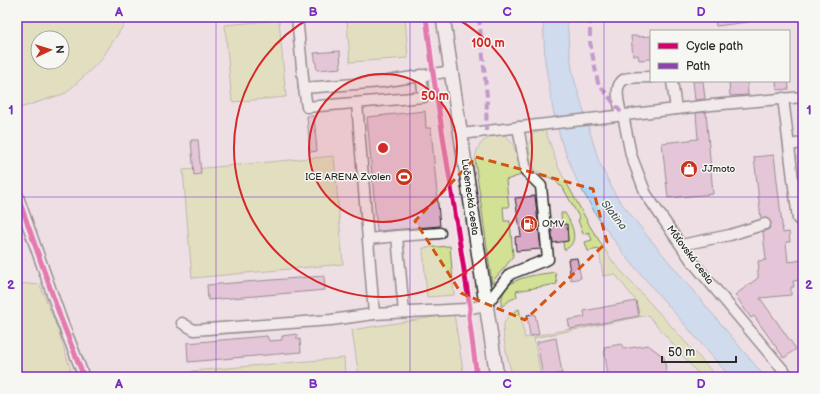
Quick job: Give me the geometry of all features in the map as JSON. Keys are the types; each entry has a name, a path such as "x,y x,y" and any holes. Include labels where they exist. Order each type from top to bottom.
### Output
{"main road":[{"name":"Lučenecká cesta","path":"443,17 497,377"}],"street":[{"path":"297,17 307,107 424,97 421,75"},
{"path":"304,88 381,82 452,71"},
{"name":"Môťovská cesta","path":"650,76 625,79 619,85 617,92 631,155 646,194 691,260 789,377"},
{"path":"672,82 676,109"},
{"path":"461,134 676,109 803,97"},
{"path":"783,98 798,219"},
{"path":"357,103 374,314"},
{"path":"182,323 194,330 331,320 374,314 470,308 486,305 510,274 548,259 541,186 526,171 518,127"},
{"path":"789,144 803,143"},
{"path":"17,194 61,319 84,377"},
{"path":"681,245 730,234 765,224"},
{"path":"368,239 440,233"},
{"path":"397,236 404,312"}],"path":[{"path":"426,17 433,73 470,308 469,317 477,377"}],"highlighted area":[{"path":"476,157 593,189 607,242 525,320 461,293 415,221"}],"green space":[{"path":"17,17 129,17 100,61 66,93 17,109"},
{"path":"340,17 405,17 408,58 350,62 347,21"},
{"path":"279,20 286,97 232,102 225,25"},
{"path":"545,130 559,169 591,228 613,262 717,377 701,377 648,315 534,338 541,377 513,377 509,365 503,329 505,321 508,317 519,309 525,338 639,315 636,301 615,274 603,276 599,249 588,251 585,242 592,240 589,232 583,234 578,220 580,219 562,186 560,186 553,179 539,172 532,164 529,153 531,137 534,133"},
{"path":"505,135 512,143 524,174 506,180 509,207 503,207 504,221 510,221 513,256 492,284 475,160 478,148 484,141 493,136"},
{"path":"334,156 343,264 192,278 183,170"},
{"path":"561,213 565,213 574,233 572,243 564,250 563,242 568,241 567,225 562,225"},
{"path":"450,246 454,295 427,297 423,248"},
{"path":"555,272 557,284 516,291 517,297 501,307 502,297 506,289 512,283 519,279"},
{"path":"17,283 40,285 58,330 73,377 17,377"},
{"path":"454,314 464,377 359,377 352,330"},
{"path":"344,358 345,377 193,377 192,371"}],"water":[{"name":"Slatina","path":"543,17 567,17 569,48 573,75 599,162 616,196 765,377 730,377 627,258 598,218 578,183 562,144 553,110 545,62"}],"building":[{"path":"715,17 748,17 748,22 716,26"},
{"path":"631,36 650,36 650,59 639,60 638,55 633,56"},
{"path":"340,51 341,68 317,70 314,53"},
{"path":"693,82 703,82 705,99 695,100"},
{"path":"729,82 747,82 748,95 730,96"},
{"path":"776,82 788,82 789,89 777,90"},
{"name":"ICE ARENA Zvolen","path":"425,111 426,128 431,128 440,226 377,231 367,117"},
{"path":"706,112 713,194 668,198 662,143 698,139 696,113"},
{"path":"307,116 314,116 317,151 310,152"},
{"path":"191,140 198,140 201,174 194,175"},
{"path":"774,155 783,233 789,232 790,242 786,242 788,262 803,260 803,280 793,281 794,287 791,287 791,295 760,298 796,349 784,358 754,316 751,318 735,295 758,278 758,261 766,260 763,232 769,229 771,222 767,218 761,219 754,157"},
{"path":"535,196 541,249 516,251 515,237 521,236 515,198"},
{"path":"567,224 568,241 553,243 551,226"},
{"path":"577,258 581,278 571,280 568,259"},
{"path":"324,276 325,290 208,300 207,285"},
{"path":"636,301 639,316 570,329 568,320 585,317 584,311"},
{"path":"535,314 539,334 530,336 527,315"},
{"path":"297,334 297,339 300,339 301,352 188,362 187,343 267,336 269,341 282,340 282,336"},
{"path":"556,338 562,373 543,377 537,342"},
{"path":"622,344 623,349 648,345 664,357 667,377 608,377 604,347"}],"marked path":[{"path":"479,17 487,97 486,131"},
{"path":"590,17 590,42 598,83 623,115"}],"cycle path":[{"path":"426,17 433,73 470,308 469,317 477,377"},
{"path":"17,194 61,319 84,377"}],"place":[{"name":"JJmoto","path":"689,169"},
{"name":"ICE ARENA Zvolen","path":"404,177"},
{"name":"OMV","path":"529,224"}]}
